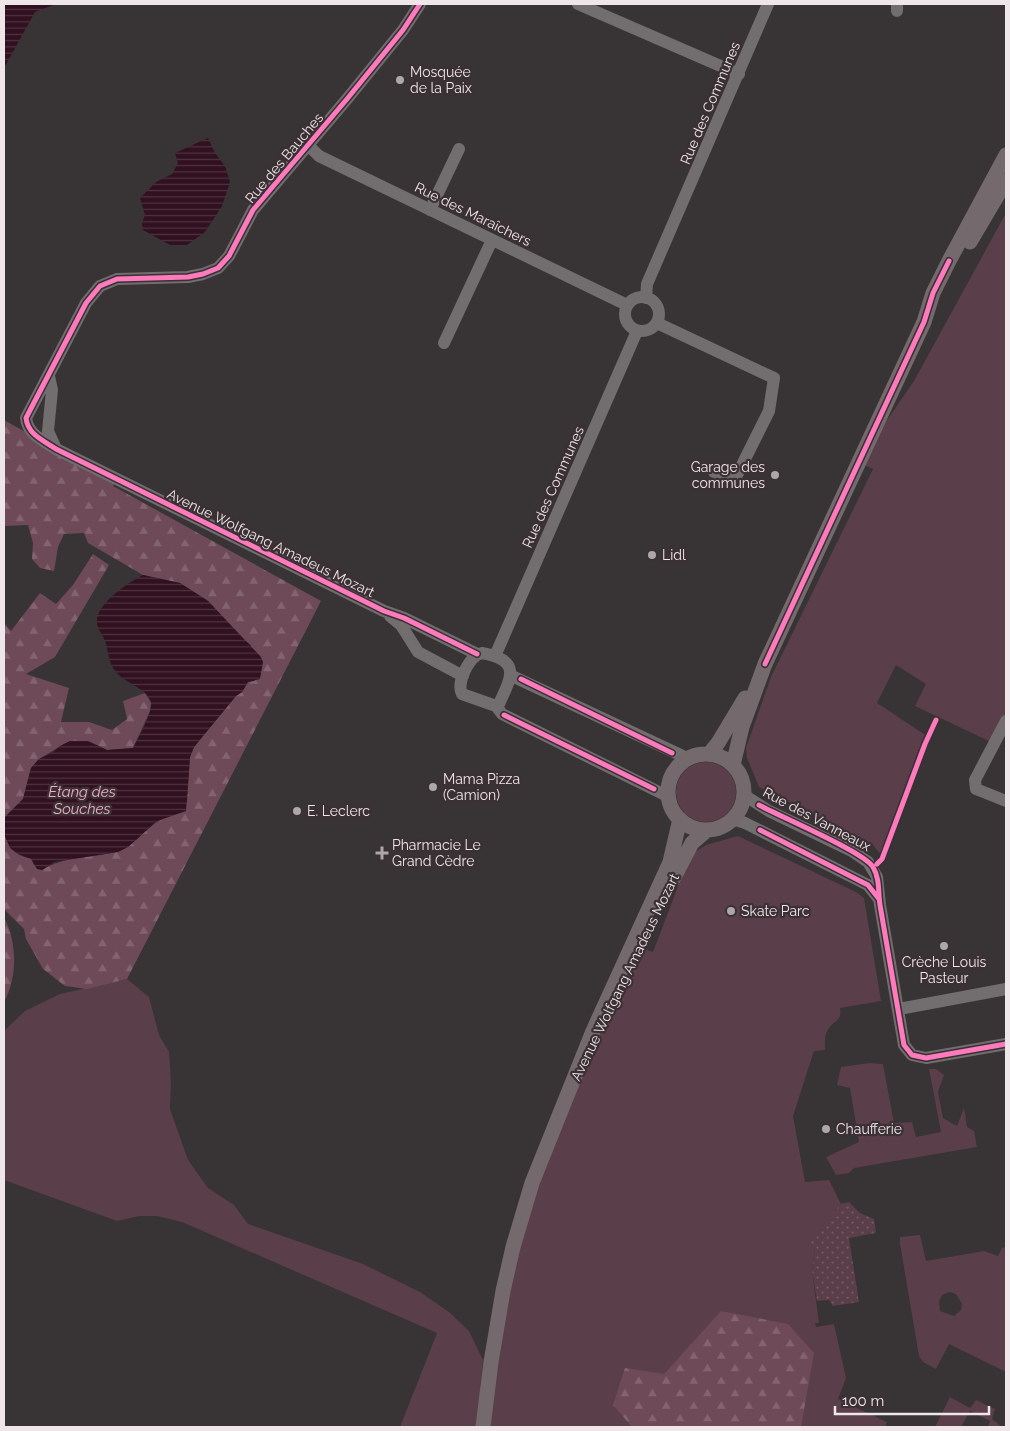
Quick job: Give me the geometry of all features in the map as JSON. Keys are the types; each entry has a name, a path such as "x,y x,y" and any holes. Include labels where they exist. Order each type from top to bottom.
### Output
{"main road":[{"path":"924,322 933,293 1006,156"},
{"path":"733,764 742,727 765,664 924,322 1006,180"},
{"path":"709,754 718,743 765,664"},
{"path":"709,754 722,757 733,764 741,777 744,795 741,808 733,819 722,826 706,830 693,828 680,819 673,809 669,797 672,776 678,766 687,758 709,754"},
{"name":"Avenue Wolfgang Amadeus Mozart","path":"483,1427 490,1362 512,1247 532,1184 593,1031 670,862 680,819"},
{"name":"Avenue Wolfgang Amadeus Mozart","path":"552,1130 677,869 692,843 706,830"}],"street":[{"name":"Rue des Bauches","path":"56,449 30,432 26,418 86,303 100,286 117,279 188,277 218,268 229,256 253,210 309,146 403,30 420,4"},
{"path":"578,4 739,74"},
{"name":"Rue des Communes","path":"646,298 647,284 768,4"},
{"name":"Rue des Maraîchers","path":"309,146 319,156 627,305"},
{"path":"430,210 459,149"},
{"path":"444,343 492,240"},
{"path":"646,298 657,305 659,314 657,323 648,330 637,331 626,320 627,305 635,299 646,298"},
{"path":"657,323 774,378 769,411 734,481 714,472"},
{"name":"Rue des Communes","path":"496,656 637,331"},
{"path":"49,376 52,390 48,431 56,449"},
{"name":"Avenue Wolfgang Amadeus Mozart","path":"56,449 384,611 404,618 477,654"},
{"name":"Avenue Wolfgang Amadeus Mozart","path":"384,611 400,625 418,652 463,676"},
{"path":"496,706 499,704 512,676 510,669 502,659 496,656 477,654 463,676 459,687 462,694 496,706 504,715 669,797"},
{"path":"512,676 687,758"},
{"path":"1006,722 975,780 976,789 1006,801"},
{"name":"Rue des Vanneaux","path":"744,795 769,811 852,851 868,862 877,876 879,899 904,1045 912,1055 926,1058 1006,1044"},
{"path":"733,819 746,823 862,882 879,899"},
{"path":"899,1009 1006,989"}],"shaded area":[{"path":"1006,213 1006,715 991,742 915,706 926,684 896,665 877,703 927,736 882,856 872,844 759,787 747,758 746,748 771,677 873,469 858,462 914,381"},
{"path":"700,762 712,762 728,770 734,780 736,792 734,804 728,814 712,822 700,822 684,814 676,798 676,786 684,770"},
{"path":"738,836 856,892 864,898 881,1001 840,1008 839,1018 826,1033 825,1050 814,1051 793,1116 805,1182 829,1180 841,1204 810,1241 815,1249 812,1271 819,1323 815,1323 816,1327 834,1324 846,1378 838,1399 887,1422 885,1427 400,1427 437,1333 182,1222 157,1216 139,1216 117,1221 4,1180 4,1031 25,1011 60,994 127,979 149,997 159,1035 169,1052 170,1109 188,1160 208,1188 234,1205 248,1224 363,1264 420,1292 449,1312 469,1331 483,1360 480,1390 509,1245 633,945 653,952 690,855 706,845"},
{"path":"870,1063 883,1064 894,1123 912,1122 916,1137 941,1132 929,1069 936,1069 944,1075 938,1092 943,1118 957,1126 964,1108 967,1127 974,1131 977,1147 854,1168 849,1173 836,1175 826,1157 859,1142 850,1088 837,1085 841,1067"},
{"path":"849,1202 860,1213 874,1219 876,1233 849,1238 859,1302 833,1306 829,1300 817,1301 812,1271 815,1249 809,1241 841,1204"},
{"path":"920,1235 926,1261 984,1251 998,1256 1002,1248 1006,1247 1006,1372 949,1344 936,1369 923,1362 919,1356 900,1237","holes":["950,1292 956,1294 962,1304 961,1310 954,1316 940,1311 939,1302 942,1295"]},
{"path":"950,1397 970,1408 976,1400 995,1409 992,1419 1002,1427 988,1427 990,1421 970,1411 961,1427 935,1427"}],"green space":[{"path":"4,420 56,449 117,477 113,486 321,601 127,979 87,989 65,986 43,969 26,939 24,929 4,909 4,833 13,850 21,856 31,858 34,865 42,870 59,862 123,850 153,824 180,809 187,803 190,757 194,747 236,696 242,692 248,682 255,681 251,645 243,639 208,601 180,583 143,575 88,543 84,533 64,534 58,547 54,571 40,568 32,559 33,543 28,525 4,526"},
{"path":"93,554 109,565 55,657 26,674 69,688 61,722 89,722 112,730 127,719 123,701 145,693 151,703 150,711 133,748 107,750 97,745 70,741 39,759 31,768 23,799 4,818 4,623 11,631 40,593 56,604 73,585"},
{"path":"4,917 11,937 14,970 9,992 4,1002"},
{"path":"721,1311 788,1324 814,1353 801,1427 632,1427 613,1405 625,1368 664,1374"}],"water":[{"path":"4,4 56,4 35,12 4,68"},
{"path":"208,138 215,153 225,166 230,182 222,206 205,232 187,245 170,245 143,230 142,223 145,215 140,198 156,182 172,174 178,163 175,153"},
{"name":"Étang des Souches","path":"143,575 180,583 208,601 261,657 263,662 260,679 248,682 242,692 236,696 194,747 190,757 186,811 157,821 128,847 118,852 54,862 42,870 37,869 31,859 18,854 10,848 4,834 4,818 23,799 31,768 39,759 70,741 88,741 107,750 133,748 148,719 151,706 149,698 142,690 123,678 113,668 105,641 97,623 101,608 107,601 122,588"}],"cycle path":[{"path":"420,4 403,30 253,210 229,256 218,268 188,277 117,279 100,286 86,303 26,418 27,424 33,433 56,449 384,611 404,618 477,654"},
{"path":"765,664 924,322 933,293 949,261"},
{"path":"521,679 672,753"},
{"path":"504,715 654,789"},
{"path":"877,864 882,859 925,744 936,720"},
{"path":"759,805 839,844 873,867 878,881 880,905 904,1045 912,1055 926,1058 1006,1044"},
{"path":"760,830 868,885 879,899"}],"place":[{"name":"Mosquée de la Paix","path":"400,80"},
{"name":"Garage des communes","path":"775,475"},
{"name":"Lidl","path":"652,555"},
{"name":"Mama Pizza (Camion)","path":"433,787"},
{"name":"E. Leclerc","path":"297,811"},
{"name":"Pharmacie Le Grand Cèdre","path":"382,853"},
{"name":"Skate Parc","path":"731,911"},
{"name":"Crèche Louis Pasteur","path":"944,946"},
{"name":"Chaufferie","path":"826,1129"}]}
